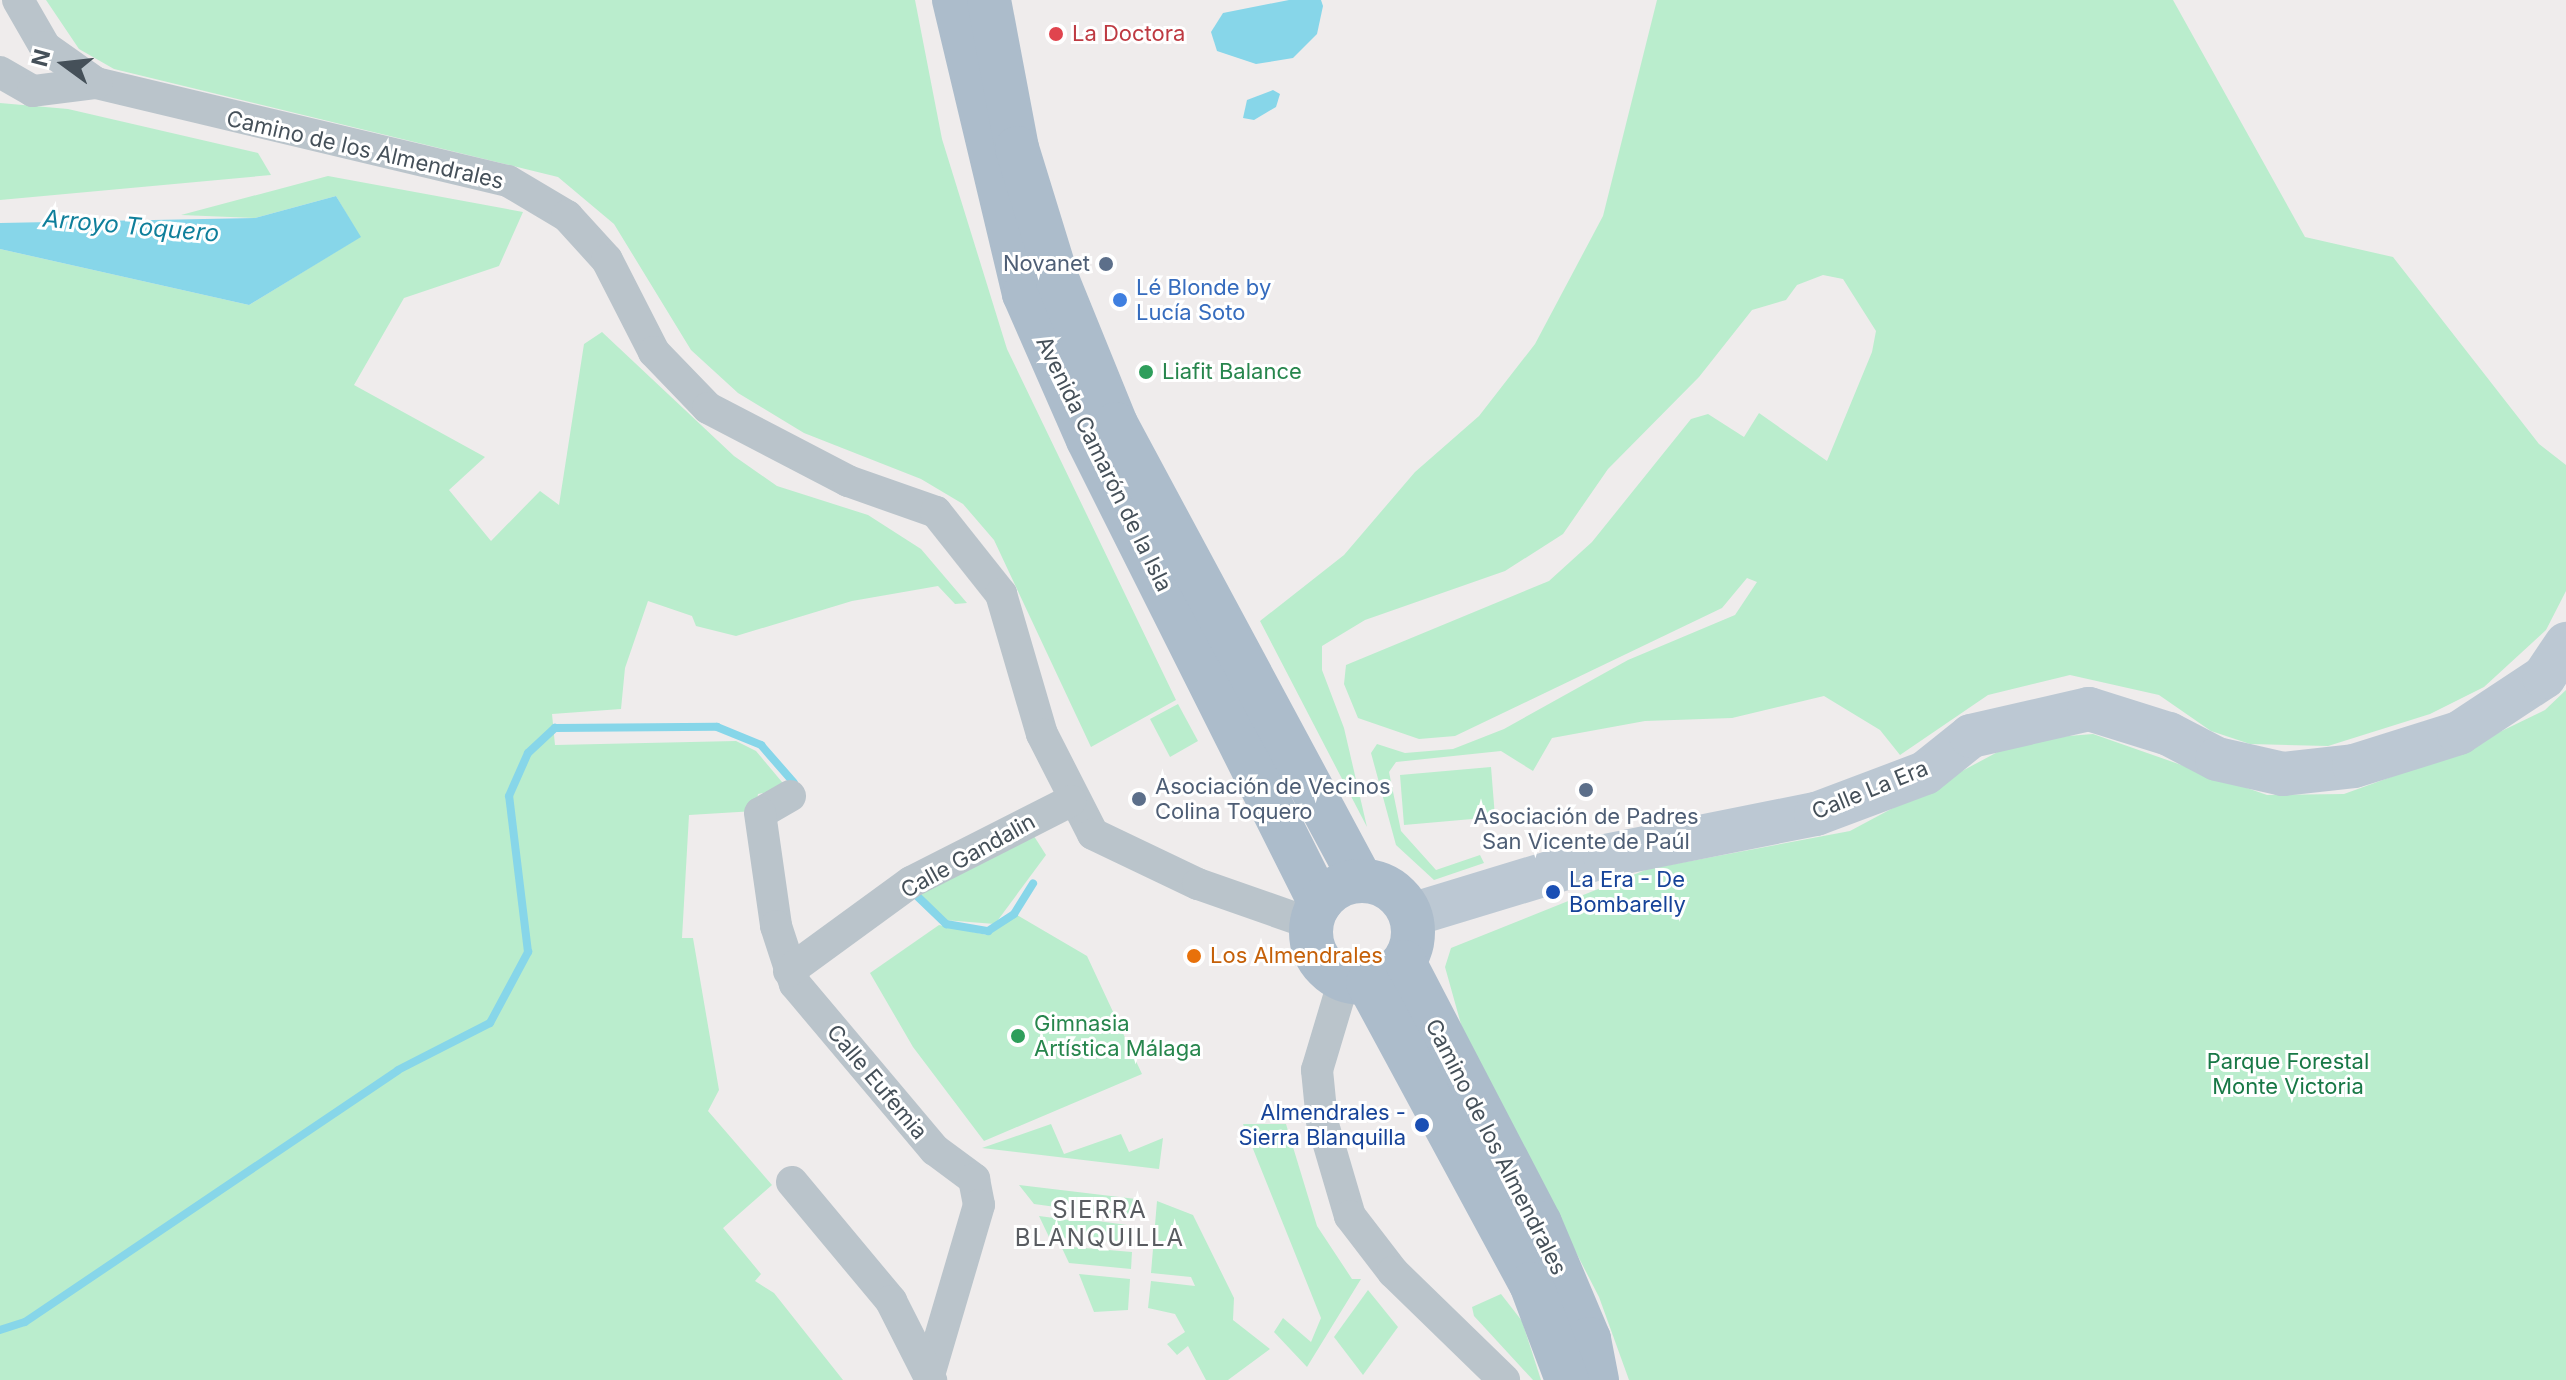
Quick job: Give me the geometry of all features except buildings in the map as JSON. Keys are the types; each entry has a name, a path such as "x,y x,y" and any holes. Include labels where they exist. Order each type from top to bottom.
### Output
{"main road":[{"name":"Avenida Camarón de la Isla","path":"954,0 1024,294 1088,440 1316,913"},
{"name":"Avenida Camarón de la Isla","path":"989,0 1021,163 1058,281 1116,424 1361,880"},
{"name":"Calle La Era","path":"1411,915 1605,856 1816,814 1925,773 1971,736 2089,709 2169,734 2217,759 2283,774 2354,766 2459,733 2544,677 2566,644"},
{"path":"1361,880 1399,895 1411,915 1372,975 1316,954 1316,913 1361,880"},
{"name":"Camino de los Almendrales","path":"1372,975 1531,1284 1567,1380"},
{"name":"Camino de los Almendrales","path":"1372,975 1540,1223 1589,1339 1597,1380"}],"street":[{"name":"Camino de los Almendrales","path":"18,0 45,47 96,83 508,181 567,216 607,260 654,352 708,408 848,481 936,512 1001,594 1042,734 1071,801 1104,845 1316,913"},
{"path":"0,72 33,91 96,83"},
{"name":"Calle Eufemia","path":"790,796 760,813 789,971 935,1150 974,1179 979,1205 930,1375"},
{"name":"Calle Gandalin","path":"789,971 911,882 1071,801"},
{"path":"1372,975 1317,1070 1322,1121 1350,1216 1393,1272 1504,1380"},
{"path":"792,1182 891,1301 930,1375"}],"green space":[{"path":"46,0 915,0 942,139 1007,349 1176,700 1091,747 994,540 963,504 921,479 804,433 738,393 691,350 614,224 558,177 114,69 79,49"},
{"path":"1657,0 2173,0 2305,237 2393,257 2539,444 2566,465 2566,591 2546,630 2484,687 2430,714 2328,746 2250,744 2211,731 2159,695 2070,675 1988,695 1900,755 1880,730 1824,696 1732,718 1645,721 1552,738 1533,771 1501,751 1396,762 1389,772 1401,831 1436,870 1480,855 1484,863 1434,880 1396,845 1371,753 1377,744 1405,753 1453,749 1504,729 1628,660 1735,615 1757,582 1747,578 1722,608 1455,736 1419,739 1358,718 1344,684 1346,665 1549,581 1592,542 1691,419 1708,414 1744,437 1759,413 1827,461 1872,352 1876,331 1843,279 1823,275 1797,285 1786,300 1752,310 1699,377 1608,469 1563,534 1505,571 1365,620 1322,646 1322,670 1344,728 1367,827 1260,621 1344,555 1415,472 1479,416 1535,344 1603,216"},
{"path":"0,103 68,109 258,153 271,175 0,200"},
{"path":"328,176 523,212 499,266 404,298 354,385 485,457 449,490 491,541 540,491 559,505 584,344 602,332 734,456 777,486 868,515 921,549 967,603 955,604 938,586 852,601 736,636 696,626 692,616 648,601 625,668 621,709 552,714 555,745 736,741 756,751 787,788 758,794 755,811 689,815 682,938 693,938 719,1090 708,1111 772,1185 723,1228 761,1274 755,1281 774,1293 843,1380 0,1380 0,249 249,305 360,237 336,196 255,218 181,215"},
{"name":"Parque Forestal Monte Victoria","path":"2566,690 2566,1380 1629,1380 1599,1297 1464,1035 1445,967 1451,948 1648,869 1850,831 2020,740 2093,734 2267,795 2344,794 2452,755 2545,710"},
{"path":"1178,704 1198,741 1170,757 1150,719"},
{"path":"1491,767 1495,817 1404,825 1400,775"},
{"path":"1032,833 1046,855 995,924 944,920 919,893"},
{"name":"Gimnasia Artística Málaga","path":"1017,915 1087,956 1142,1074 984,1141 913,1047 870,973 939,925 987,935"},
{"path":"1051,1124 1064,1154 1121,1134 1129,1152 1163,1138 1159,1169 982,1148"},
{"path":"1243,1124 1286,1124 1317,1226 1352,1279 1361,1279 1307,1367 1274,1332 1283,1318 1311,1342 1321,1318"},
{"path":"1019,1185 1136,1199 1135,1216 1100,1212 1098,1221 1134,1226 1133,1243 1049,1237 1039,1216 1077,1221 1078,1210 1034,1204"},
{"path":"1157,1201 1193,1215 1234,1298 1233,1320 1270,1349 1228,1380 1206,1380 1188,1346 1177,1355 1167,1344 1185,1332 1175,1314 1148,1308 1151,1281 1195,1286 1191,1277 1151,1273"},
{"path":"1061,1246 1132,1252 1131,1269 1069,1263"},
{"path":"1079,1274 1130,1279 1128,1310 1094,1312"},
{"path":"1368,1290 1398,1327 1363,1375 1334,1337"},
{"path":"1501,1294 1522,1321 1541,1380 1533,1380 1474,1316 1472,1307"}],"water":[{"path":"1289,0 1321,0 1323,6 1317,34 1293,58 1256,64 1217,51 1211,32 1223,13"},
{"path":"1273,90 1280,94 1276,107 1254,120 1243,118 1247,100"},
{"name":"Arroyo Toquero","path":"336,196 361,237 249,305 0,249 0,223 255,218"}],"waterway":[{"path":"0,1330 25,1322 398,1070 490,1023 528,952 509,796 528,753 555,728 717,727 761,745 794,783"},
{"path":"916,895 946,924 988,931 1014,914 1033,884"}],"place":[{"name":"La Doctora","path":"1056,34"},
{"name":"Novanet","path":"1106,264"},
{"name":"Lé Blonde by Lucía Soto","path":"1120,300"},
{"name":"Liafit Balance","path":"1146,372"},
{"name":"Asociación de Padres San Vicente de Paúl","path":"1586,790"},
{"name":"Asociación de Vecinos Colina Toquero","path":"1139,799"},
{"name":"La Era - De Bombarelly","path":"1553,892"},
{"name":"Los Almendrales","path":"1194,956"},
{"name":"Gimnasia Artística Málaga","path":"1018,1036"},
{"name":"Almendrales - Sierra Blanquilla","path":"1422,1125"}],"district":[{"name":"SIERRA BLANQUILLA","path":"1100,1224"}]}
